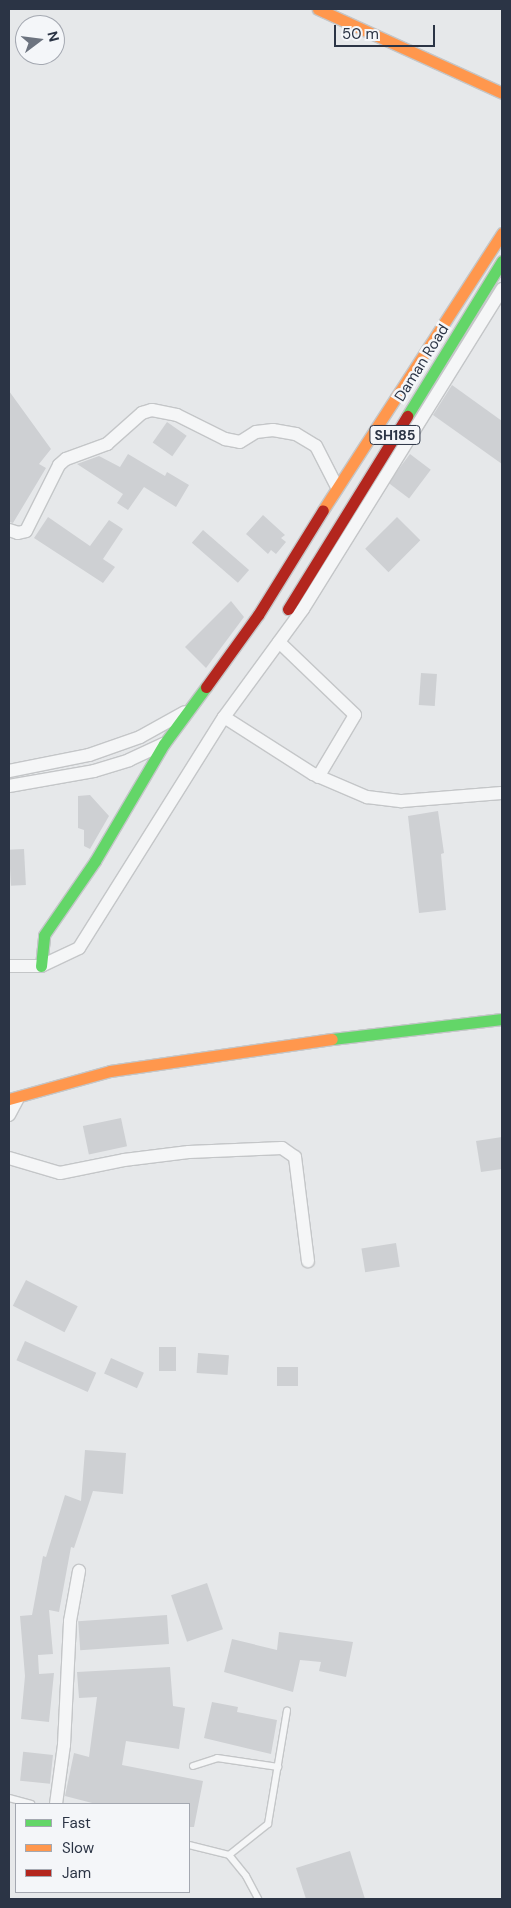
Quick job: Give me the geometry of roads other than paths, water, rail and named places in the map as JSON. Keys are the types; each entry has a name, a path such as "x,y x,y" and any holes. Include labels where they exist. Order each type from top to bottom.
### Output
{"street":[{"path":"318,9 502,93"},
{"path":"41,966 44,935 95,861 164,744 258,615 337,487 502,233"},
{"name":"Daman Road","path":"288,609 502,261"},
{"path":"9,966 41,966 79,948 224,717 279,642 502,289"},
{"path":"9,530 18,533 26,531 59,465 66,459 107,444 142,413 152,410 177,416 225,440 240,442 256,432 273,430 296,434 316,446 337,487"},
{"path":"279,642 355,715 318,777"},
{"path":"9,771 89,755 140,737 187,711"},
{"path":"224,717 318,777 350,792 388,800 500,793"},
{"path":"9,786 94,770 129,760 164,744"},
{"path":"9,1115 13,1098 110,1071 240,1050 502,1019"},
{"path":"9,1158 60,1174 124,1160 189,1152 282,1148 295,1157 308,1261"},
{"path":"56,1803 64,1745 70,1621 79,1571"}],"lane":[{"path":"229,1855 268,1824 287,1711"},
{"path":"193,1766 217,1758 278,1767"},
{"path":"9,1798 27,1803"},
{"path":"190,1845 229,1855 246,1876 258,1899"}]}
